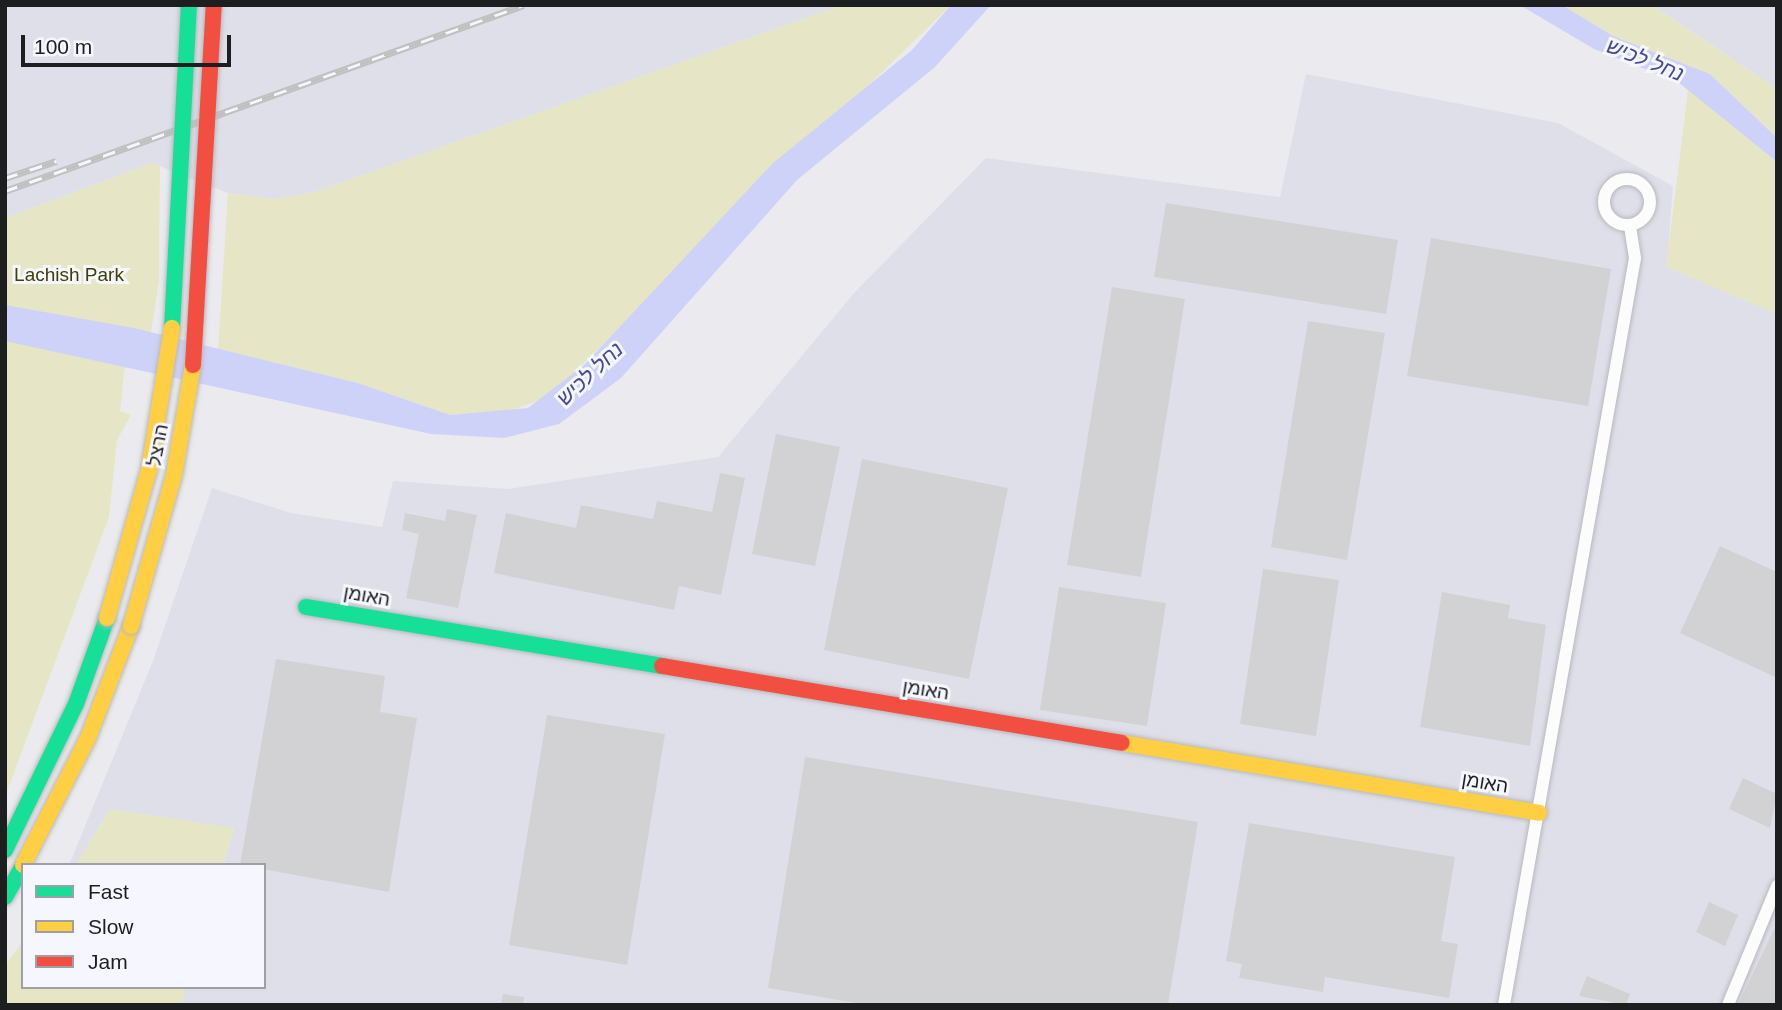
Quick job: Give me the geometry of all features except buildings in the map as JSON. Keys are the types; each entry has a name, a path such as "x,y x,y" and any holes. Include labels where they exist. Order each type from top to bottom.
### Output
{"main road":[{"name":"הרצל","path":"5,849 76,704 107,618 149,470 171,344 188,5"},
{"name":"הרצל","path":"24,863 89,738 131,626 174,475 196,347 214,5"},
{"name":"האומן","path":"306,607 1539,813"},
{"name":"הרצל","path":"5,897 21,869"}],"street":[{"path":"1504,1005 1634,258 1630,225"},
{"path":"1728,1005 1777,886"}],"shaded area":[{"path":"5,5 842,5 315,192 275,199 228,193 152,163 5,218"},
{"path":"1652,5 1777,5 1777,89"},
{"path":"1306,74 1558,123 1673,186 1667,267 1777,314 1777,1005 181,1005 185,989 266,989 266,863 224,863 234,829 110,809 77,863 70,863 153,661 212,488 291,513 382,527 393,481 508,489 718,457 855,292 986,158 1280,197"}],"green space":[{"path":"842,5 951,5 549,397 503,413 450,415 358,383 218,349 228,193 275,199 315,192"},
{"path":"1562,5 1652,5 1777,89 1777,138 1710,74 1613,36"},
{"path":"1688,90 1777,162 1777,314 1666,267"},
{"name":"Lachish Park","path":"152,163 160,166 159,281 151,333 129,328 120,411 131,415 117,440 109,517 5,797 5,218"},
{"path":"110,809 234,828 224,863 77,863"},
{"path":"21,944 21,989 185,989 181,1005 5,1005 5,965"}],"water":[{"name":"נחל לכיש","path":"951,5 991,5 935,67 797,180 621,378 559,424 504,438 431,434 5,341 5,305 134,328 358,383 450,415 528,408 584,365 773,163 912,50"},
{"name":"נחל לכיש","path":"1520,5 1562,5 1613,36 1710,74 1777,138 1777,162 1678,82 1594,49"}],"railway":[{"path":"5,191 524,5"},
{"path":"5,178 56,161"}],"traffic: fast":[{"path":"172,328 189,5"},
{"path":"306,607 662,666"},
{"path":"5,850 76,704 107,618"},
{"path":"5,897 21,869"}],"traffic: slow":[{"path":"107,618 149,470 172,328"},
{"path":"131,626 174,475 193,365"},
{"path":"24,863 88,738 131,626"},
{"path":"1122,743 1539,813"}],"traffic: jam":[{"path":"193,365 214,5"},
{"path":"662,666 1122,743"}]}
